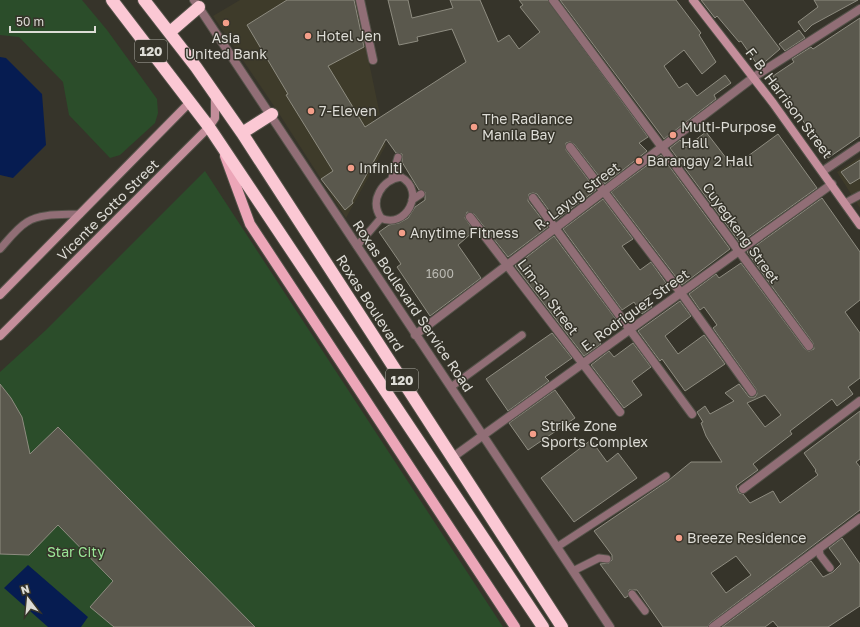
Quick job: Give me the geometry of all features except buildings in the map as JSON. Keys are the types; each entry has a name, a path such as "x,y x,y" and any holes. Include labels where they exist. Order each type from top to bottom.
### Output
{"highway":[{"name":"120","path":"112,0 191,101 209,127 543,627"},
{"name":"Roxas Boulevard","path":"144,0 170,32 242,133 562,627"},
{"path":"170,32 196,3"},
{"path":"242,133 272,114"}],"main road":[{"path":"221,145 250,224 515,627"}],"street":[{"path":"360,0 373,60"},
{"name":"Cuyegkeng Street","path":"554,0 809,346"},
{"name":"F. B. Harrison Street","path":"696,1 823,171 860,225"},
{"name":"Roxas Boulevard Service Road","path":"196,3 272,114 415,335 610,627"},
{"name":"R. Layug Street","path":"415,335 754,77 860,8"},
{"name":"Vicente Sotto Street","path":"0,336 209,127 215,118 215,94"},
{"name":"Vicente Sotto Street","path":"0,295 191,101"},
{"path":"823,171 860,146"},
{"path":"570,147 681,293 752,392"},
{"name":"E. Rodriguez Street","path":"453,457 832,184"},
{"path":"533,198 692,414"},
{"name":"Lim-an Street","path":"470,217 508,265 582,365 620,412"},
{"path":"743,489 860,401"},
{"path":"713,627 860,518"}],"lane":[{"path":"392,178 398,156"},
{"path":"412,200 412,186 408,181 401,177 392,178 384,184 379,191 377,208 381,218 390,221 397,219 406,211 412,200 421,194"},
{"path":"845,203 860,195"},
{"path":"0,249 25,223 31,219 80,214"},
{"path":"357,246 381,218"},
{"path":"450,386 522,335"},
{"path":"557,547 666,476"},
{"path":"819,548 820,555 830,568"},
{"path":"573,572 599,558 607,559"},
{"path":"632,594 644,611"}],"shaded area":[{"path":"240,0 356,0 380,115 373,119 386,145 346,218 278,112 213,16"},
{"path":"860,157 860,208 837,172"}],"green space":[{"path":"0,0 82,0 107,30 157,99 158,113 155,123 120,155 110,158 69,115 63,82 19,37 0,35"},
{"name":"Star City","path":"205,171 503,627 0,627 0,372 46,330"}],"water":[{"path":"0,57 6,58 42,94 46,145 13,178 0,175"},
{"path":"28,565 88,617 81,627 48,627 4,588"}],"place":[{"name":"Asia United Bank","path":"226,23"},
{"name":"Hotel Jen","path":"308,36"},
{"name":"7-Eleven","path":"311,111"},
{"name":"The Radiance Manila Bay","path":"474,127"},
{"name":"Multi-Purpose Hall","path":"673,135"},
{"name":"Barangay 2 Hall","path":"639,161"},
{"name":"Infiniti","path":"351,168"},
{"name":"Anytime Fitness","path":"402,233"},
{"name":"Strike Zone Sports Complex","path":"533,434"},
{"name":"Breeze Residence","path":"679,538"}]}
